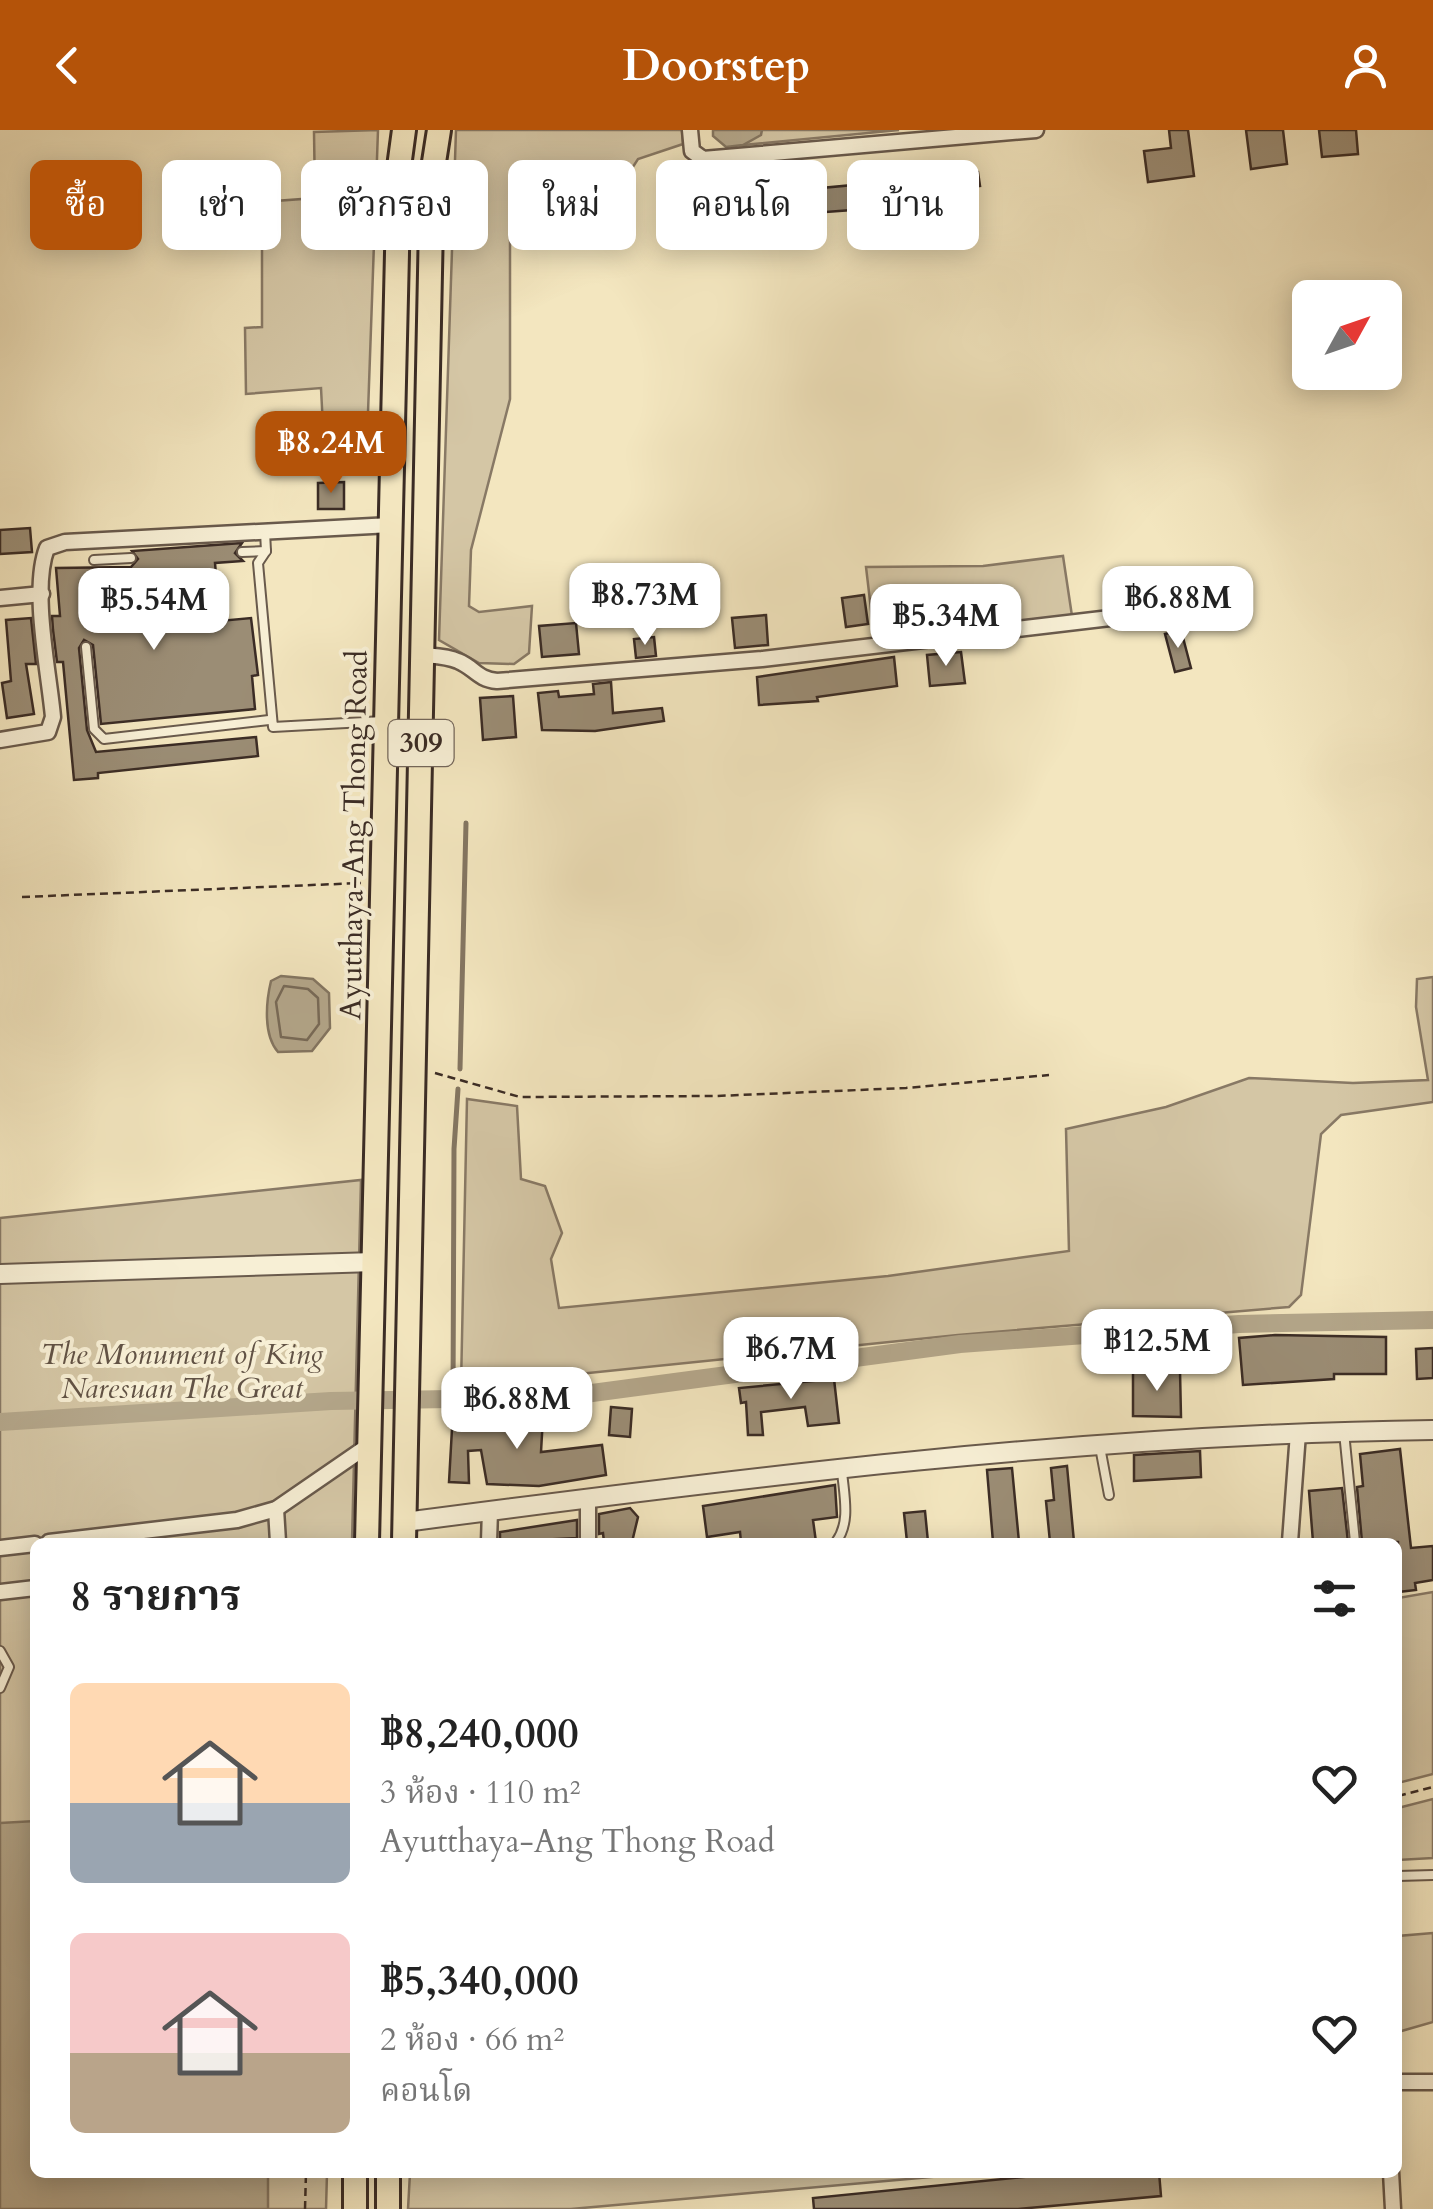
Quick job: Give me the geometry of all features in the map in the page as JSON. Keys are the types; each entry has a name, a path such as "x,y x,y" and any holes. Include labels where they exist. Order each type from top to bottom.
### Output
{"main road":[{"name":"Ayutthaya-Ang Thong Road","path":"366,1538 399,167 404,130"},
{"name":"309","path":"404,1532 432,176 438,130"},
{"path":"384,807 419,808"},
{"path":"355,2178 355,2209"},
{"path":"388,2178 388,2209"}],"street":[{"path":"690,130 692,151 703,159 1036,130"},
{"path":"0,740 48,732 53,717 42,594 41,563 47,548 65,542 391,525"},
{"path":"0,598 42,594"},
{"path":"422,655 451,658 464,663 477,678 497,680 762,660 1127,616"},
{"path":"0,1274 374,1262"},
{"path":"404,1532 490,1510 842,1467 1100,1442 1433,1430"},
{"path":"1290,1538 1298,1432"},
{"path":"83,1538 236,1520 276,1509 368,1444"},
{"path":"588,1498 588,1538"},
{"path":"276,1509 278,1538"},
{"path":"489,1538 490,1510"},
{"path":"0,1548 30,1545"},
{"path":"0,1592 28,1589"},
{"path":"1402,2082 1433,2082"},
{"path":"1391,2178 1393,2209"}],"lane":[{"path":"265,532 266,551 258,563 259,647 269,720 280,729 386,721"},
{"path":"242,552 266,551"},
{"path":"94,560 131,558"},
{"path":"86,647 94,729 104,740 269,720"},
{"path":"88,663 101,662"},
{"path":"1344,1432 1355,1538"},
{"path":"1100,1442 1109,1494"},
{"path":"837,1538 846,1514 842,1467"},
{"path":"0,1652 9,1667 0,1688"},
{"path":"1402,1876 1433,1875"}],"path":[{"path":"22,897 330,881 383,884"},
{"path":"414,1070 448,1074 520,1097 774,1094 1049,1075"},
{"path":"1402,1795 1433,1787"},
{"path":"306,2178 306,2209"}],"green space":[{"path":"378,130 377,160 314,160 314,132"},
{"path":"456,130 682,130 683,144 636,162 508,160 510,399 471,550 469,606 479,612 532,606 529,653 514,664 479,663 439,640 452,250 488,250 488,160 455,160"},
{"path":"762,130 899,130 743,145"},
{"path":"301,199 301,250 374,250 367,441 351,452 324,447 321,388 246,394 245,328 262,327 262,250 281,250 281,201"},
{"path":"1063,556 1072,616 874,635 866,567 983,566"},
{"path":"1433,977 1433,1102 1341,1115 1321,1134 1301,1295 1289,1307 958,1335 461,1386 467,1099 517,1106 521,1179 545,1186 562,1233 551,1259 559,1308 888,1276 1069,1251 1066,1129 1166,1107 1249,1078 1353,1083 1428,1080 1416,1007 1417,979"},
{"name":"The Monument of King Naresuan The Great","path":"361,1180 352,1538 30,1538 30,2178 327,2178 326,2209 0,2209 0,1218"},
{"path":"1433,1592 1433,1774 1402,1782 1402,1597"},
{"path":"1433,1799 1433,1858 1402,1860 1402,1807"},
{"path":"1433,1933 1433,2022 1402,2031 1402,1936"},
{"path":"410,2178 920,2178 571,2209 408,2209"}],"water":[{"path":"713,130 762,130 761,135 743,145 726,147 713,136"},
{"path":"281,976 313,979 329,993 330,1028 312,1051 278,1052 273,1045 268,1028 268,999 271,981"},
{"path":"30,1821 30,2178 268,2178 268,2209 0,2209 0,1823"}],"building":[{"path":"1169,130 1188,130 1194,176 1148,182 1144,151 1171,148"},
{"path":"1246,130 1283,130 1287,164 1251,169"},
{"path":"1319,130 1356,130 1358,154 1322,157"},
{"path":"847,186 847,210 827,212 827,187"},
{"path":"344,482 344,509 318,509 318,483"},
{"path":"30,528 32,552 0,554 0,530"},
{"path":"242,543 235,553 243,561 215,563 220,621 251,618 258,675 252,676 255,709 101,724 93,645 84,640 79,648 87,730 96,752 256,737 258,756 98,773 98,778 74,780 63,662 57,662 53,630 52,616 60,616 56,568 131,567 138,559 132,551"},
{"path":"864,595 868,624 846,627 842,598"},
{"path":"766,615 768,645 735,648 732,618"},
{"path":"31,618 36,664 26,664 34,714 7,718 2,683 11,681 6,620"},
{"path":"576,623 579,654 542,657 539,626"},
{"path":"1181,630 1191,668 1175,672 1165,634"},
{"path":"654,637 656,656 636,658 634,639"},
{"path":"961,652 965,683 930,686 927,655"},
{"path":"894,657 897,686 817,697 818,701 759,705 757,677"},
{"path":"611,682 613,713 662,708 664,721 595,731 542,730 538,693 558,691 559,697 594,694 593,684"},
{"path":"513,696 516,737 483,740 480,698"},
{"path":"1386,1337 1386,1374 1334,1374 1334,1379 1243,1385 1239,1338"},
{"path":"1199,1339 1200,1365 1178,1366 1176,1340"},
{"path":"1433,1348 1433,1378 1417,1379 1416,1349"},
{"path":"1133,1371 1180,1371 1181,1417 1133,1416"},
{"path":"834,1379 839,1423 808,1426 805,1407 761,1412 763,1435 748,1435 746,1402 741,1403 739,1388"},
{"path":"611,1407 632,1409 630,1437 609,1435"},
{"path":"453,1411 543,1417 541,1452 602,1445 606,1475 539,1486 487,1484 481,1450 468,1451 469,1483 449,1482"},
{"path":"1400,1449 1411,1548 1433,1546 1433,1580 1415,1583 1416,1590 1402,1592 1402,1538 1362,1538 1357,1487 1363,1486 1360,1454"},
{"path":"1200,1451 1201,1477 1134,1481 1134,1455"},
{"path":"1067,1466 1074,1538 1050,1538 1046,1501 1054,1500 1051,1468"},
{"path":"1012,1468 1019,1538 993,1538 987,1470"},
{"path":"835,1485 837,1517 813,1520 815,1538 741,1538 740,1532 707,1537 703,1506"},
{"path":"1342,1488 1348,1538 1313,1538 1309,1491"},
{"path":"630,1508 638,1517 633,1538 604,1538 603,1533 599,1534 599,1514"},
{"path":"925,1511 928,1538 907,1538 904,1513"},
{"path":"577,1520 577,1538 500,1538 500,1532"},
{"path":"1013,2178 1160,2178 1161,2196 1018,2209 814,2209 813,2198"}],"waterway":[{"path":"460,1069 466,823"},
{"path":"453,1399 454,1149 458,1089"},
{"path":"0,1422 331,1401 562,1397 960,1344 1239,1324 1433,1320"}]}
